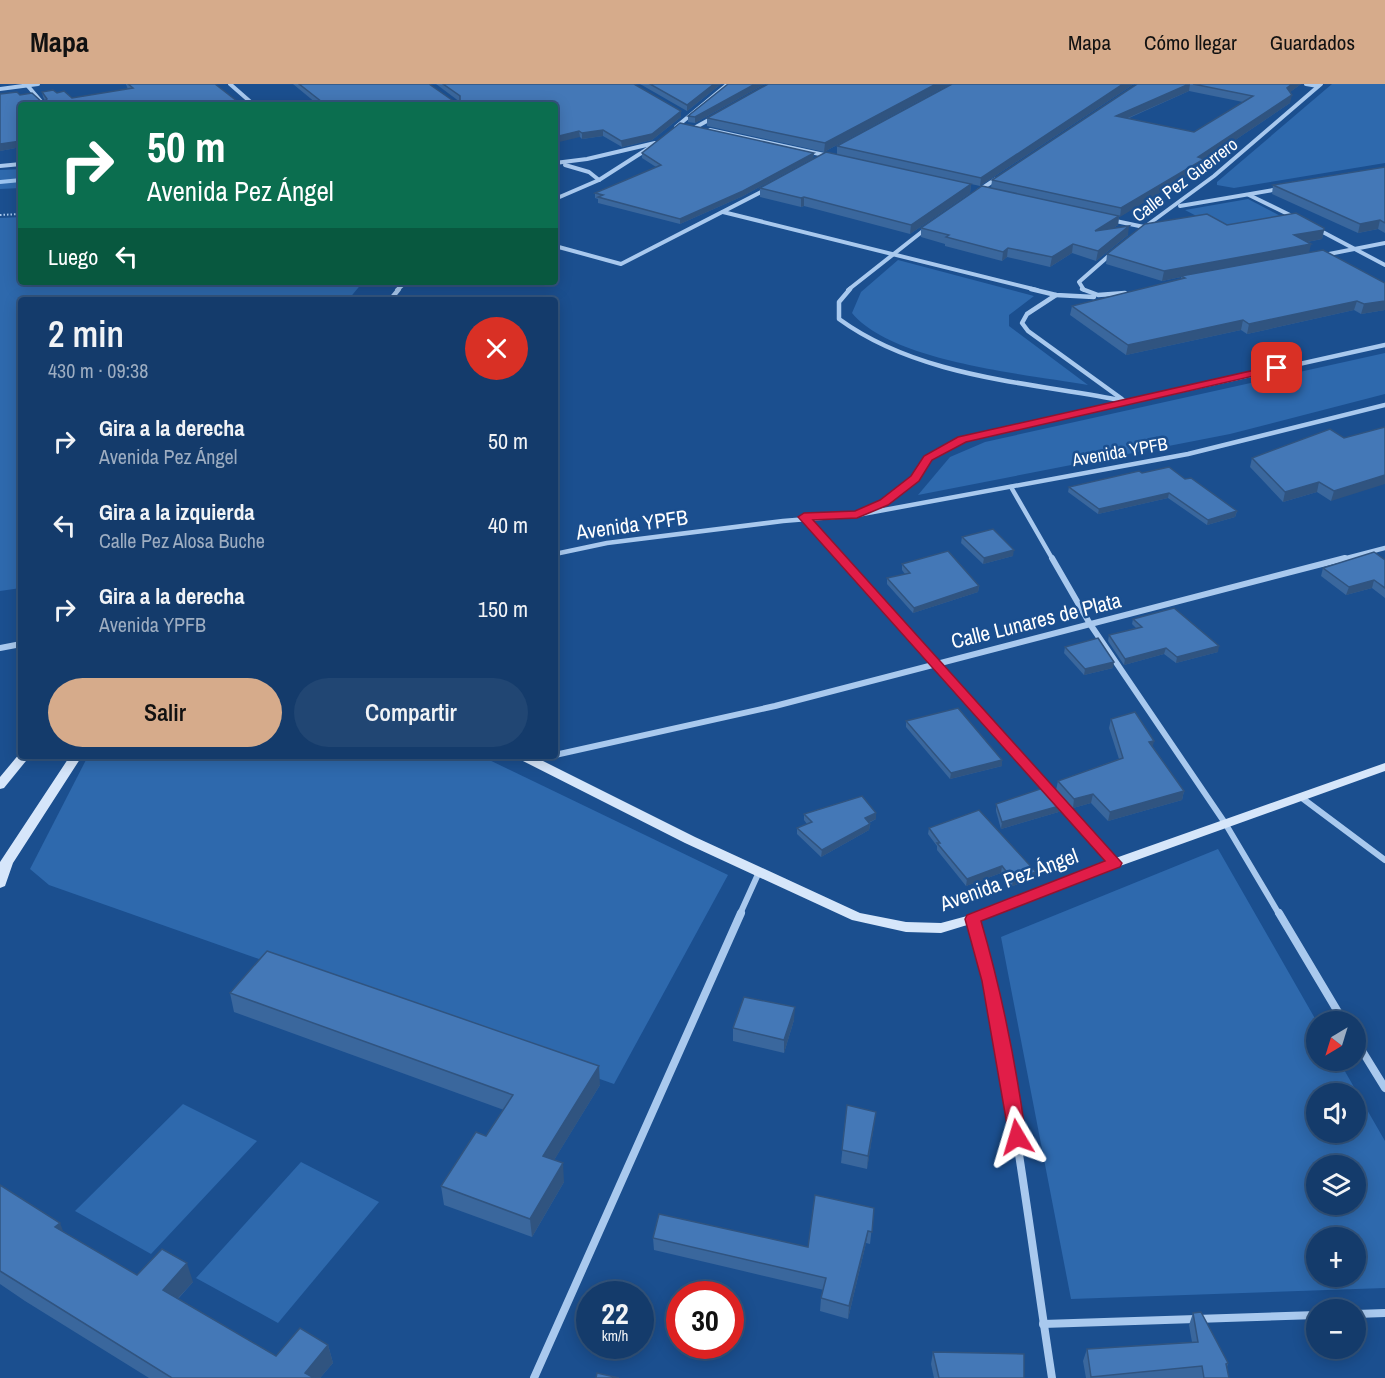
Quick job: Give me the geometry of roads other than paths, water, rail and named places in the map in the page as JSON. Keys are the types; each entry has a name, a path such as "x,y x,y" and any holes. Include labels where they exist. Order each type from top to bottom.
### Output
{"street":[{"path":"0,88 38,84"},
{"path":"230,84 251,102"},
{"path":"672,130 728,84"},
{"path":"1306,84 1319,85"},
{"path":"27,85 41,102"},
{"name":"Calle Pez Guerrero","path":"1135,234 1176,206 1242,155 1319,85"},
{"path":"680,112 690,117"},
{"path":"696,127 715,116"},
{"path":"680,124 840,158"},
{"path":"558,198 599,180 664,136"},
{"path":"558,164 656,143"},
{"path":"818,161 839,150"},
{"path":"0,166 18,164"},
{"path":"558,165 578,168 599,180"},
{"path":"971,196 1000,176"},
{"path":"969,187 991,192"},
{"path":"1176,206 1283,188"},
{"path":"558,247 621,264 765,189"},
{"path":"1249,194 1302,222"},
{"path":"723,212 1056,295 1076,298 1129,292"},
{"path":"1100,217 1144,227"},
{"path":"935,222 851,287 839,302 839,319 854,331 890,351 941,368 1125,401"},
{"path":"1312,227 1385,265"},
{"path":"1321,255 1385,243"},
{"path":"1106,296 1082,290 1079,282 1118,249"},
{"path":"392,297 403,285"},
{"path":"1056,295 1027,314 1022,323 1028,331 1125,401"},
{"name":"Avenida YPFB","path":"857,515 896,496 916,478 928,458 962,439 1385,345"},
{"name":"Avenida YPFB","path":"558,553 592,545 660,538 804,517 857,515 1188,454 1385,405"},
{"path":"1011,487 1090,624 1225,823 1337,1011"},
{"path":"804,517 1115,863"},
{"name":"Calle Lunares de Plata","path":"558,754 775,706 1385,548"},
{"path":"0,648 18,645"},
{"path":"0,785 22,759"},
{"path":"0,883 6,863 74,759"},
{"name":"Avenida Pez Ángel","path":"529,759 690,840 857,917 906,927 941,928 972,919 1115,863 1385,767"},
{"path":"1302,798 1385,860"},
{"path":"534,1378 759,872"},
{"path":"972,919 990,981 1008,1068 1052,1378"},
{"path":"1366,1057 1385,1088"},
{"path":"1366,1314 1385,1313"},
{"path":"1043,1324 1306,1316"}],"waterway":[{"path":"0,182 18,180"}]}
